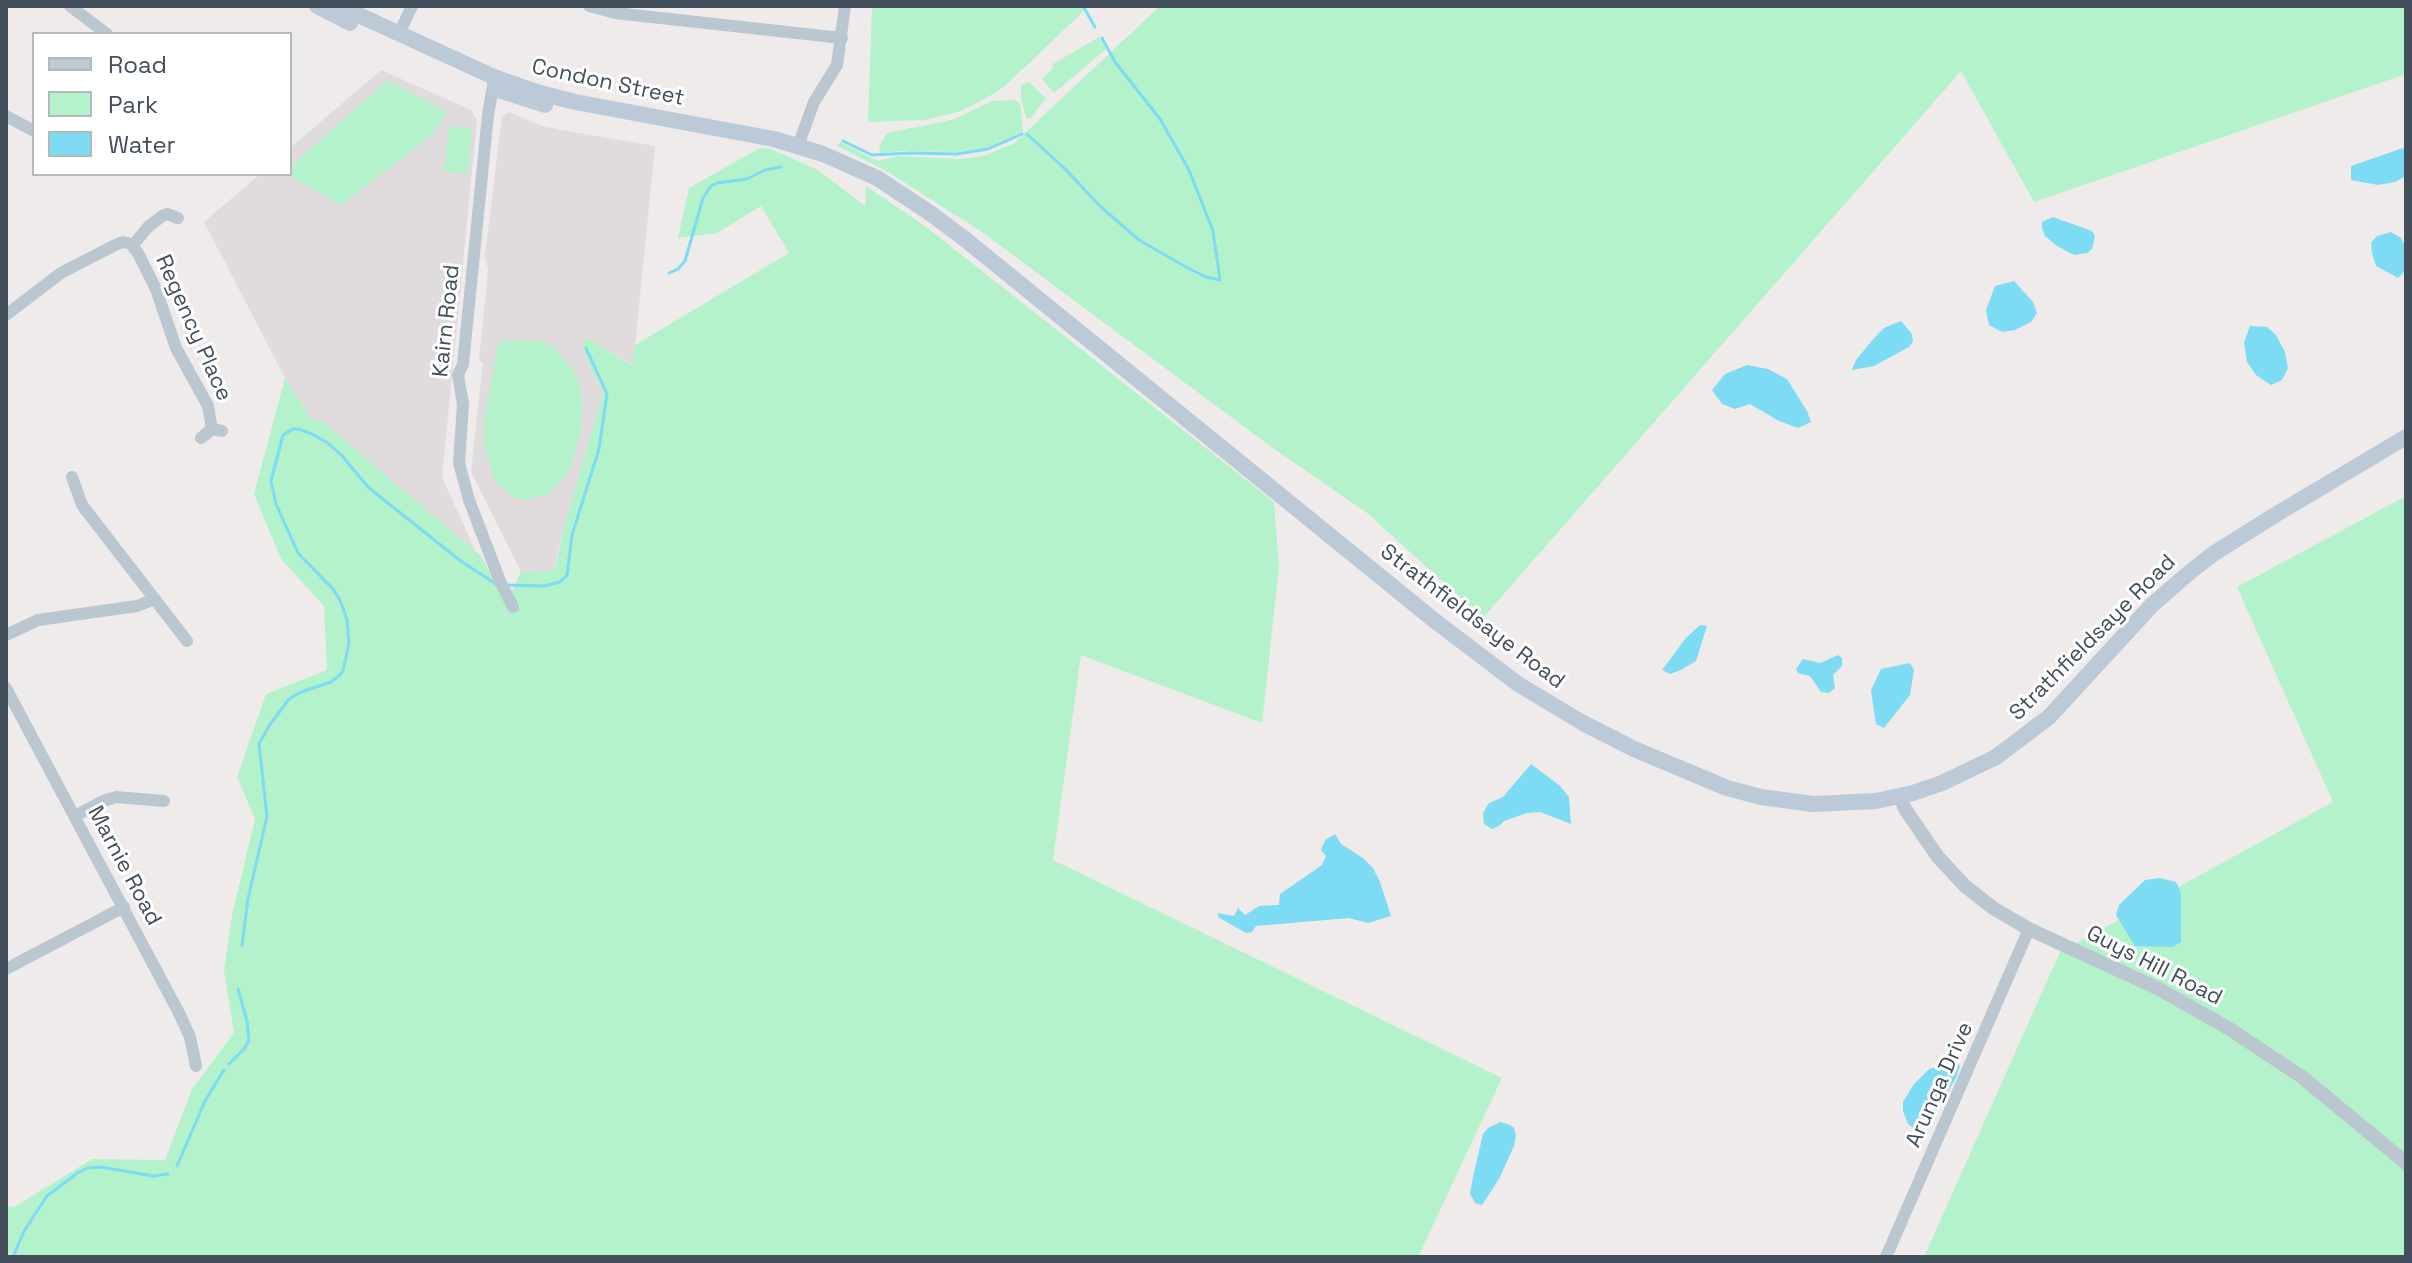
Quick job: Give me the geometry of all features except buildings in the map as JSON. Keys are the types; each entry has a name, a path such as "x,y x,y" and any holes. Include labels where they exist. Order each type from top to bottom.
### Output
{"main road":[{"name":"Condon Street","path":"317,6 405,49 493,82 575,102 751,133 798,146"},
{"name":"Condon Street","path":"339,6 493,82"},
{"name":"Strathfieldsaye Road","path":"798,146 859,168 930,213 1496,668 1556,708 1634,749 1694,775 1776,800 1813,804 1855,803 1900,796 1961,775 2014,746 2049,717 2143,614 2190,572 2275,515 2406,437"}],"street":[{"path":"70,6 104,32"},
{"path":"399,34 412,6"},
{"path":"589,6 842,38"},
{"path":"798,146 814,102 837,65 845,6"},
{"name":"Kairn Road","path":"493,82 463,364 458,375 463,404 459,463 469,500 513,607"},
{"path":"6,116 32,130"},
{"name":"Regency Place","path":"133,245 159,217 167,214 178,218"},
{"name":"Regency Place","path":"6,315 61,273 119,243 133,245 156,289 176,348 208,406 217,430 201,438"},
{"path":"72,477 82,505 187,641"},
{"path":"6,635 38,620 137,606 155,599"},
{"name":"Marnie Road","path":"6,688 185,1026 196,1066"},
{"name":"Guys Hill Road","path":"1900,796 1916,827 1952,874 1993,908 2029,929 2157,988 2228,1028 2302,1077 2406,1163"},
{"path":"75,816 116,797 164,801"},
{"path":"6,969 124,907"},
{"name":"Arunga Drive","path":"1886,1257 2029,929"}],"shaded area":[{"path":"381,70 471,110 477,120 442,477 476,552 323,422 313,421 285,378 204,222 258,176 292,176 292,146"},
{"path":"509,112 545,127 655,146 633,366 588,338 584,354 603,392 554,571 521,572 471,472 483,363 479,360 488,270 485,256 502,116"}],"green space":[{"path":"872,6 1089,6 1004,87 983,100 959,112 924,120 868,122"},
{"path":"1160,6 2406,6 2406,74 2034,202 1961,71 1483,618 1367,513 1270,446 982,232 888,172 837,146 840,142 878,161 899,156 960,159 983,156 1013,144"},
{"path":"1099,37 1106,49 1054,93 1042,79 1053,64"},
{"path":"387,81 448,112 431,136 341,205 290,176 292,165"},
{"path":"1029,82 1046,98 1031,118 1026,118 1021,85"},
{"path":"1015,100 1020,104 1023,132 987,148 960,152 881,153 879,147 887,133 952,120 992,101"},
{"path":"449,126 472,128 468,174 444,171"},
{"path":"760,148 771,149 818,170 865,206 866,186 929,229 1274,502 1279,568 1262,723 1081,655 1053,860 1502,1078 1418,1257 6,1257 6,1206 14,1207 92,1159 165,1160 192,1089 234,1033 224,970 232,915 255,819 237,777 266,694 327,670 324,606 281,559 254,494 285,378 313,421 323,422 481,556 500,591 509,598 521,572 555,570 563,530 603,392 584,354 583,343 588,338 632,366 635,345 789,253 761,206 717,233 678,238 689,188"},
{"path":"499,341 539,341 552,345 575,373 581,391 582,423 568,473 548,494 526,500 513,497 494,480 484,444 485,415"},
{"path":"2406,496 2406,1257 1924,1257 2060,952 2333,802 2237,587"}],"water":[{"path":"2406,149 2406,176 2378,185 2351,180 2351,166"},
{"path":"2053,217 2092,231 2095,236 2092,249 2074,255 2057,246 2045,236 2042,228 2042,222"},
{"path":"2391,232 2401,238 2406,248 2406,270 2398,278 2376,266 2372,253 2371,243 2377,236"},
{"path":"2014,281 2033,302 2037,313 2031,322 2002,332 1989,325 1986,310 1995,286"},
{"path":"1901,321 1912,334 1913,341 1909,347 1874,366 1852,370 1856,360 1884,328"},
{"path":"2250,326 2267,327 2276,335 2285,352 2288,368 2282,380 2271,385 2256,375 2247,362 2244,343"},
{"path":"1747,365 1768,369 1787,379 1811,422 1798,428 1750,404 1735,409 1722,404 1712,390 1725,374"},
{"path":"1700,625 1707,626 1696,661 1670,674 1662,670 1686,638"},
{"path":"1838,655 1842,658 1842,666 1833,675 1835,688 1829,693 1821,692 1810,676 1798,673 1796,669 1803,659 1820,663"},
{"path":"1910,663 1914,670 1910,695 1884,728 1876,724 1871,690 1881,669"},
{"path":"1531,764 1560,786 1569,797 1571,824 1540,812 1504,821 1492,829 1484,824 1483,813 1489,803 1503,797"},
{"path":"1335,834 1341,844 1373,868 1391,916 1368,923 1349,918 1256,926 1252,932 1246,933 1218,917 1218,913 1234,916 1238,908 1245,915 1259,906 1279,905 1280,894 1322,865 1326,856 1321,850 1325,840"},
{"path":"2160,878 2176,882 2181,893 2181,942 2173,947 2135,946 2116,915 2119,905 2145,880"},
{"path":"1956,1061 1960,1066 1956,1078 1927,1127 1922,1131 1914,1129 1908,1124 1903,1102 1914,1084 1929,1069"},
{"path":"1500,1122 1514,1128 1514,1146 1499,1179 1482,1205 1475,1203 1470,1194 1473,1177 1483,1134"}],"waterway":[{"path":"1083,6 1095,27"},
{"path":"1027,134 1139,240 1206,277 1220,280 1213,231 1189,170 1160,119 1115,62 1102,38"},
{"path":"843,141 872,155 957,154 988,149 1022,134"},
{"path":"669,273 685,261 703,198 711,186 747,179 765,170 781,167"},
{"path":"507,585 544,586 560,582 567,575 572,535 599,449 607,394 586,348"},
{"path":"242,945 248,899 267,816 259,744 289,699 331,682 340,675 349,643 347,620 340,600 298,553 276,504 271,481 283,435 299,429 328,443 369,488 462,562 496,584"},
{"path":"229,1064 249,1040 238,989"},
{"path":"177,1166 205,1101 224,1070"},
{"path":"13,1257 24,1231 47,1196 79,1172 101,1167 153,1176 168,1174"}]}
